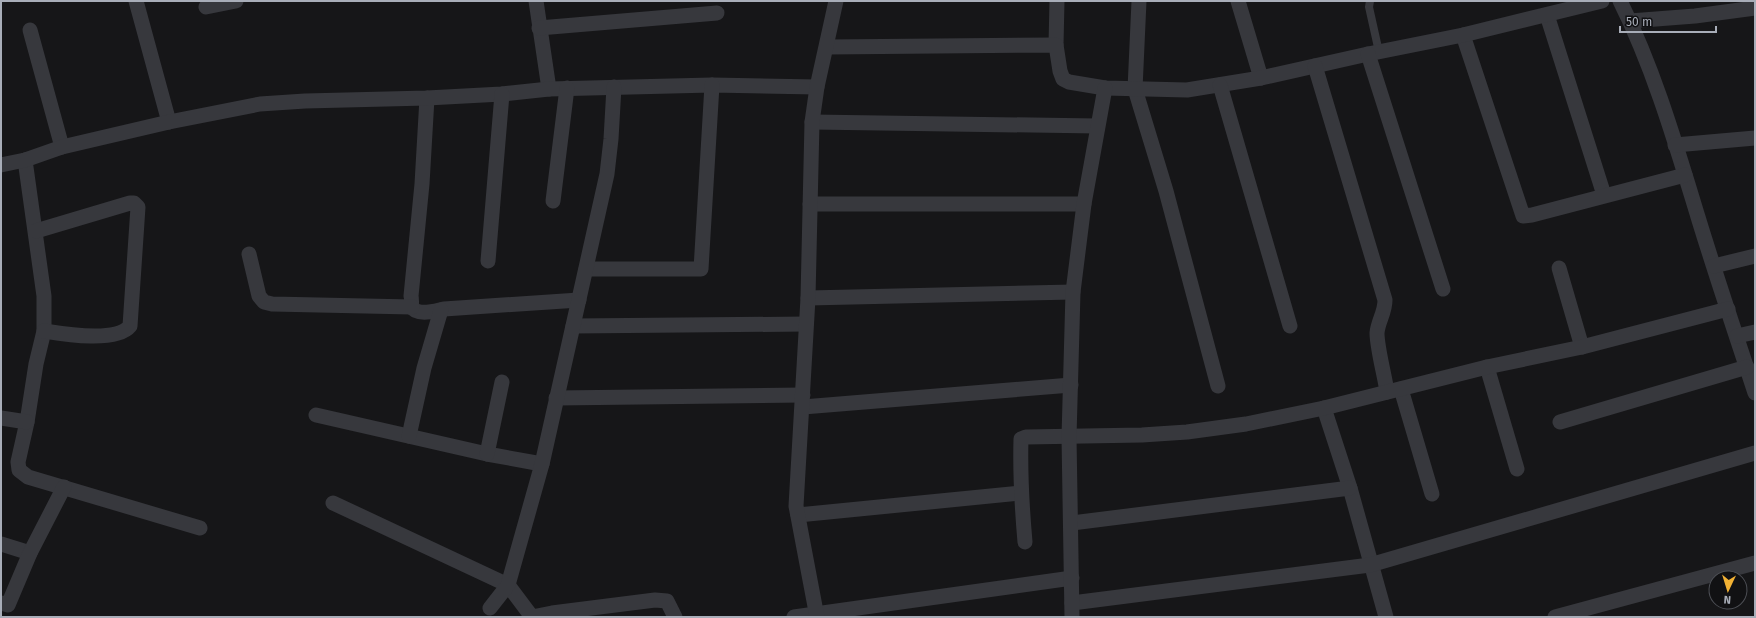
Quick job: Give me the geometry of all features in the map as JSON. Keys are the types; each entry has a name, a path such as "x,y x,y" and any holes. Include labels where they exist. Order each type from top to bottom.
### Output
{"street":[{"path":"136,1 169,122"},
{"path":"206,7 236,1"},
{"path":"536,1 549,89"},
{"path":"816,615 796,506 808,298 812,122 817,88 836,1"},
{"path":"1057,1 1056,45 1060,71 1063,79 1069,82 1104,88 1187,90 1261,78 1463,34 1602,1"},
{"path":"1139,1 1135,89 1168,199 1218,386"},
{"path":"1238,1 1261,78"},
{"path":"1620,1 1630,21 1652,78 1685,175 1755,393"},
{"path":"1630,21 1695,16 1755,8"},
{"path":"539,28 717,13"},
{"path":"1547,14 1604,196"},
{"path":"30,30 62,147"},
{"path":"1463,34 1523,216 1532,215 1685,175"},
{"path":"827,47 1056,45"},
{"path":"1373,53 1443,289"},
{"path":"1315,66 1384,300 1385,310 1380,321 1377,334 1394,391 1432,494"},
{"path":"1,165 25,160 62,147 169,122 260,104 305,101 427,98 502,94 567,88 712,85 817,88"},
{"path":"586,269 701,269 712,85"},
{"path":"1220,85 1290,326"},
{"path":"490,608 508,585 542,464 607,174 614,87"},
{"path":"553,201 567,88"},
{"path":"1104,88 1096,126 1072,292 1072,385 1069,437 1072,523 1072,610 1370,565 1755,453"},
{"path":"488,261 502,94"},
{"path":"412,307 411,296 422,184 427,98"},
{"path":"812,122 1096,126"},
{"path":"1675,145 1755,138"},
{"path":"25,160 44,296 44,331 36,364 27,422 18,462 19,470 28,477 200,528"},
{"path":"36,231 130,202 134,203 138,207 130,326 123,332 100,335 73,335 44,331"},
{"path":"810,204 1084,204"},
{"path":"249,254 260,296 264,302 272,304 412,307 422,312 579,300"},
{"path":"1714,266 1755,256"},
{"path":"1559,268 1582,346"},
{"path":"808,298 1072,292"},
{"path":"1025,542 1021,493 1021,440 1026,438 1187,432 1246,424 1324,408 1728,309"},
{"path":"409,436 424,368 441,310"},
{"path":"573,326 806,324"},
{"path":"1736,336 1755,332"},
{"path":"1487,367 1517,469"},
{"path":"1560,422 1746,367"},
{"path":"487,454 502,382"},
{"path":"556,398 803,401 1072,385"},
{"path":"1324,408 1350,488 1370,565 1386,617"},
{"path":"316,415 487,454 542,464"},
{"path":"1,418 27,422"},
{"path":"6,608 30,553 64,487"},
{"path":"1072,523 1350,488"},
{"path":"798,515 1021,493"},
{"path":"333,503 508,585 532,617 582,613 654,600 667,601 675,617"},
{"path":"1,544 30,553"},
{"path":"1555,617 1755,563"},
{"path":"794,617 1072,578"}],"lane":[{"path":"1370,1 1369,7 1373,53"}]}
